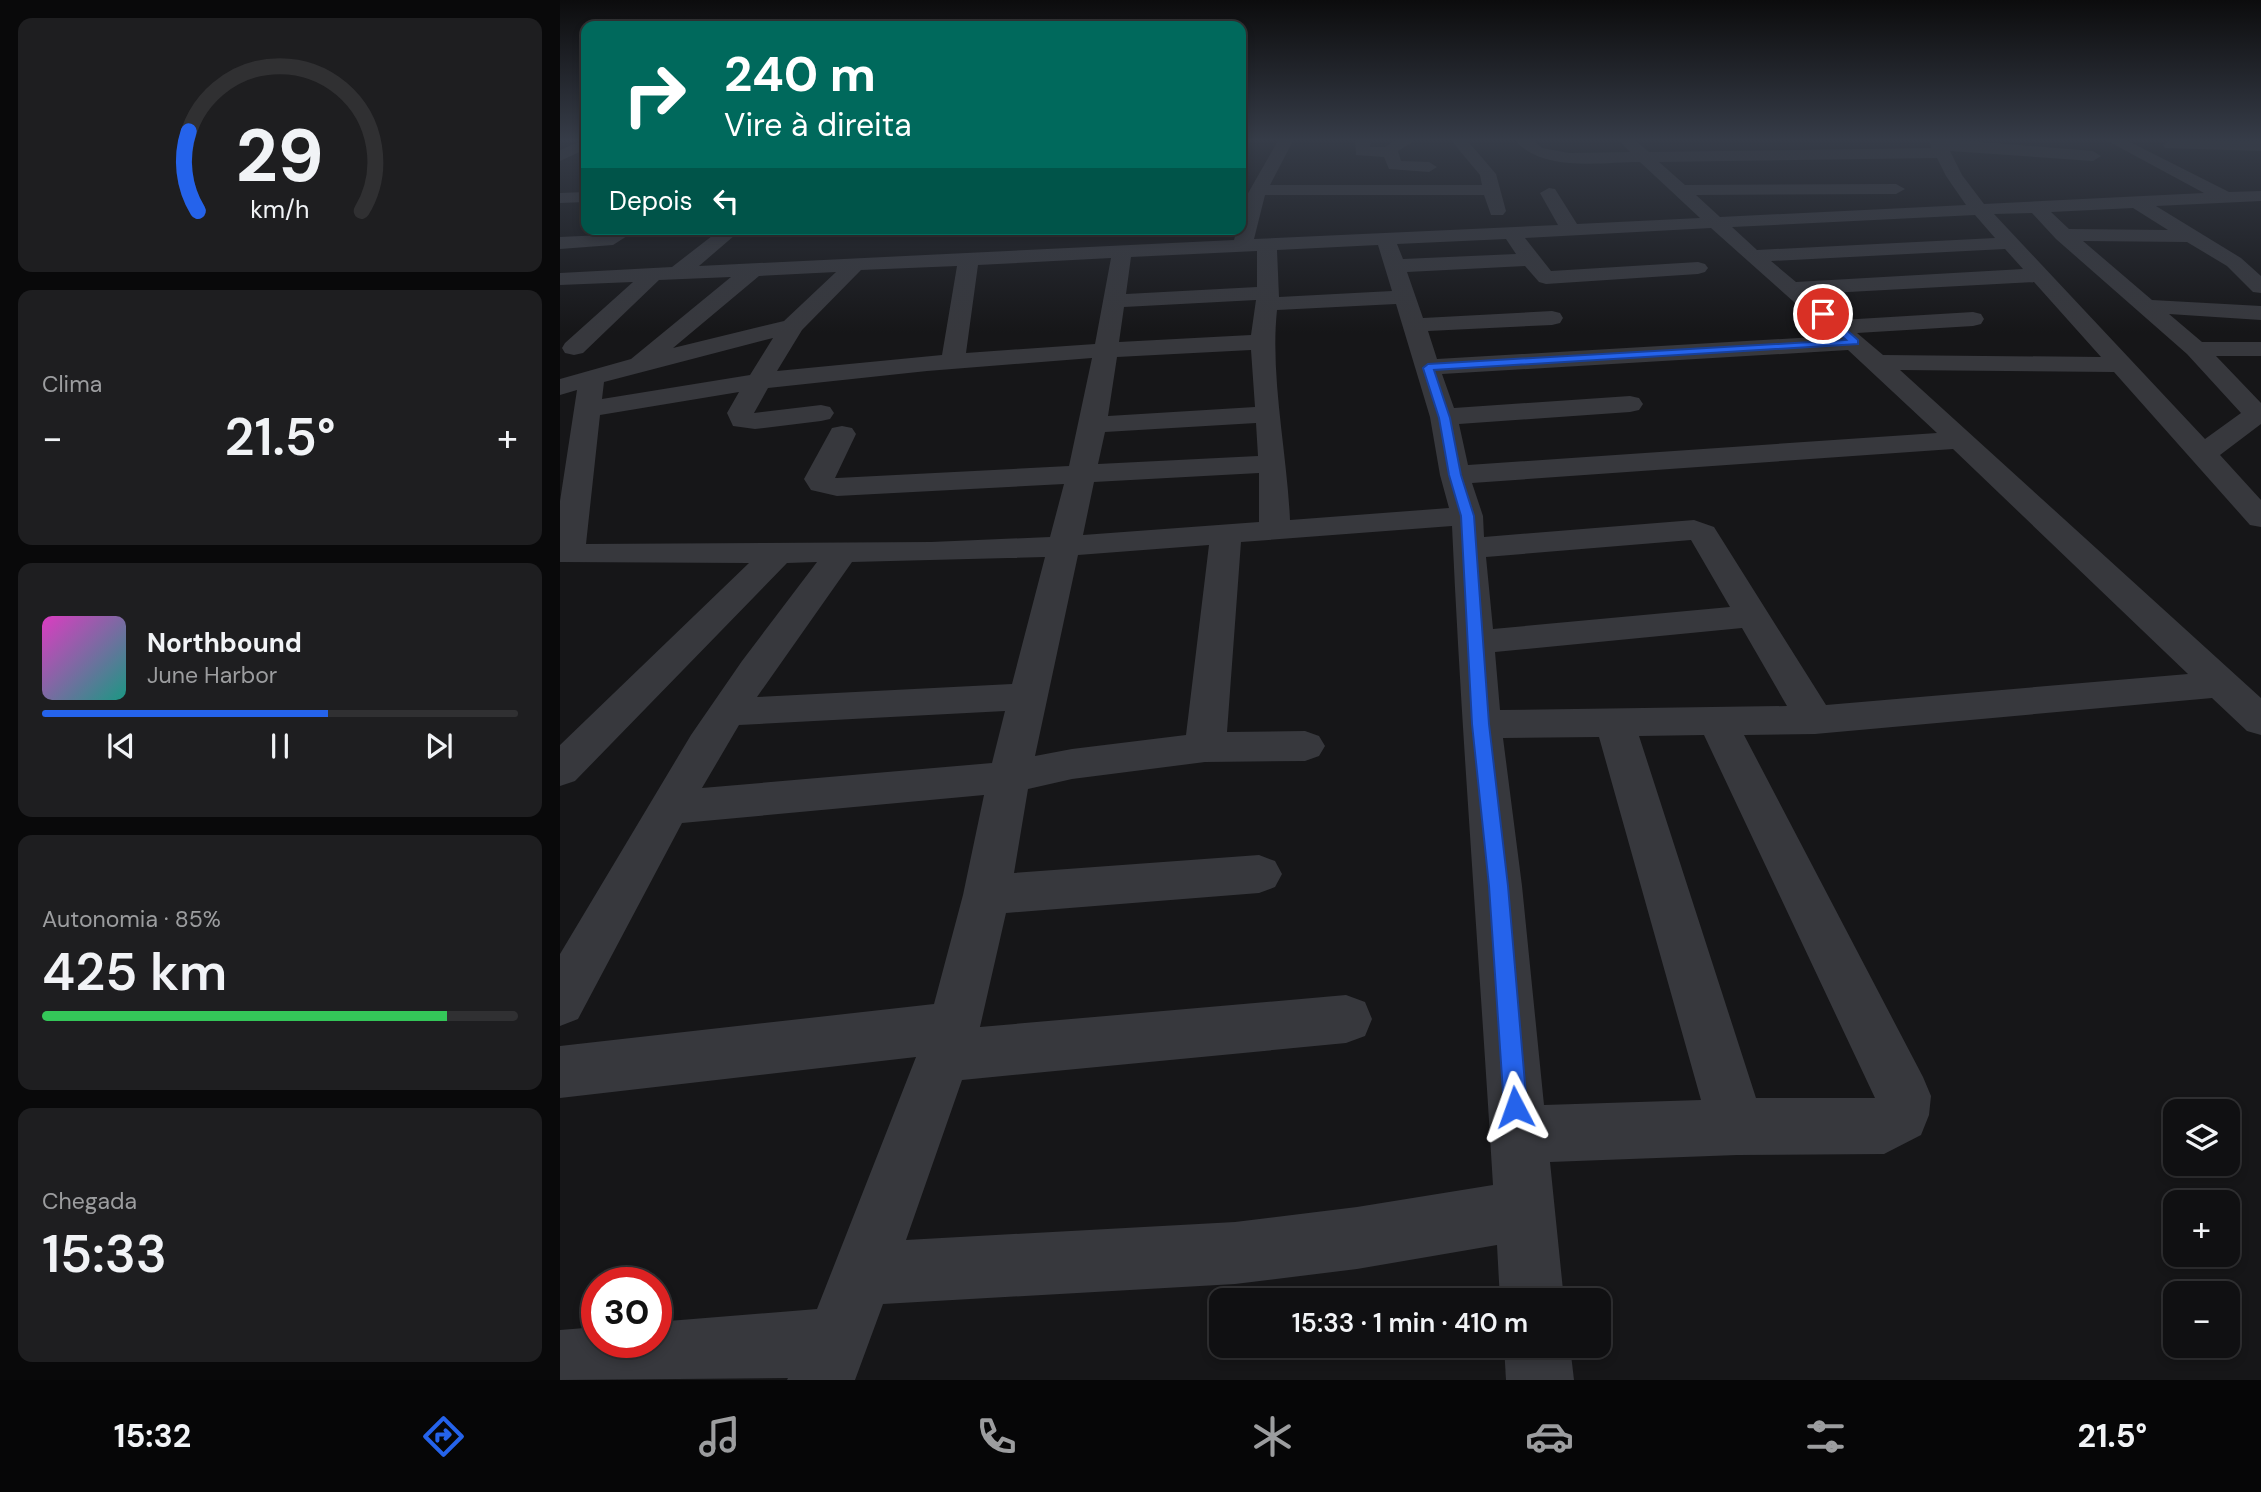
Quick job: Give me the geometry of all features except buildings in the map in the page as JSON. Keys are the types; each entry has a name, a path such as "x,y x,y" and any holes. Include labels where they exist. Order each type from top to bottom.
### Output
{"street":[{"path":"1252,203 1265,316 1275,530"},
{"path":"1497,203 1507,233 1546,278 1698,268 1657,226"},
{"path":"1555,203 1571,230"},
{"path":"1694,203 1877,362 2261,722"},
{"path":"1406,285 1507,233 1714,222 1848,203"},
{"path":"1973,203 2261,518"},
{"path":"2025,203 2036,206 2101,203"},
{"path":"2138,203 2234,262 2261,287"},
{"path":"2238,203 2261,214"},
{"path":"2036,206 2063,235 2196,349 2255,412 2255,416 2203,454"},
{"path":"560,243 606,241 618,235"},
{"path":"679,272 725,235"},
{"path":"1026,256 1041,235"},
{"path":"2063,235 2195,236"},
{"path":"1752,256 2009,243"},
{"path":"560,279 1255,244 1406,285 1552,318"},
{"path":"821,413 755,421 743,420 740,413 792,326 863,262 886,246"},
{"path":"560,1363 828,1360 863,1274 948,1041 987,895 1009,777 1093,425 1122,251"},
{"path":"953,361 969,258"},
{"path":"560,387 591,393 758,382 953,361 1109,328 1265,316 1530,260"},
{"path":"591,393 640,364 755,268"},
{"path":"574,348 655,273"},
{"path":"1791,289 2037,275"},
{"path":"1406,285 1444,418 1469,532 1480,724 1499,886 1531,1288"},
{"path":"2148,306 2261,313"},
{"path":"1109,328 1265,316"},
{"path":"1428,368 1847,335 1973,319"},
{"path":"640,364 792,326"},
{"path":"2196,349 2257,351"},
{"path":"1877,362 2121,365"},
{"path":"591,393 564,558 841,554 1064,546 1275,530 1694,530 1703,534 1815,719"},
{"path":"1444,418 1630,404"},
{"path":"1093,425 1268,414"},
{"path":"842,434 819,480 822,484 837,487 1273,464"},
{"path":"1455,475 1961,440"},
{"path":"1205,747 1226,534"},
{"path":"560,1002 669,807 727,712 774,642 841,554"},
{"path":"560,770 776,555"},
{"path":"1476,642 1754,616"},
{"path":"1480,724 1815,719 2221,684"},
{"path":"727,712 1030,696"},
{"path":"1517,1135 1737,1127 1884,1126 1900,1115 1903,1097 1717,721"},
{"path":"1615,722 1737,1127"},
{"path":"669,807 1009,777 1072,764 1205,747 1305,746"},
{"path":"987,895 1259,873"},
{"path":"560,1072 948,1041 1346,1019"},
{"path":"863,1274 1235,1253 1357,1238 1523,1210"},
{"path":"1537,1358 1540,1380"}],"route":[{"path":"1515,1107 1499,886 1480,724 1471,548 1467,516 1455,475 1444,418 1428,368 1855,342 1823,314"}]}
